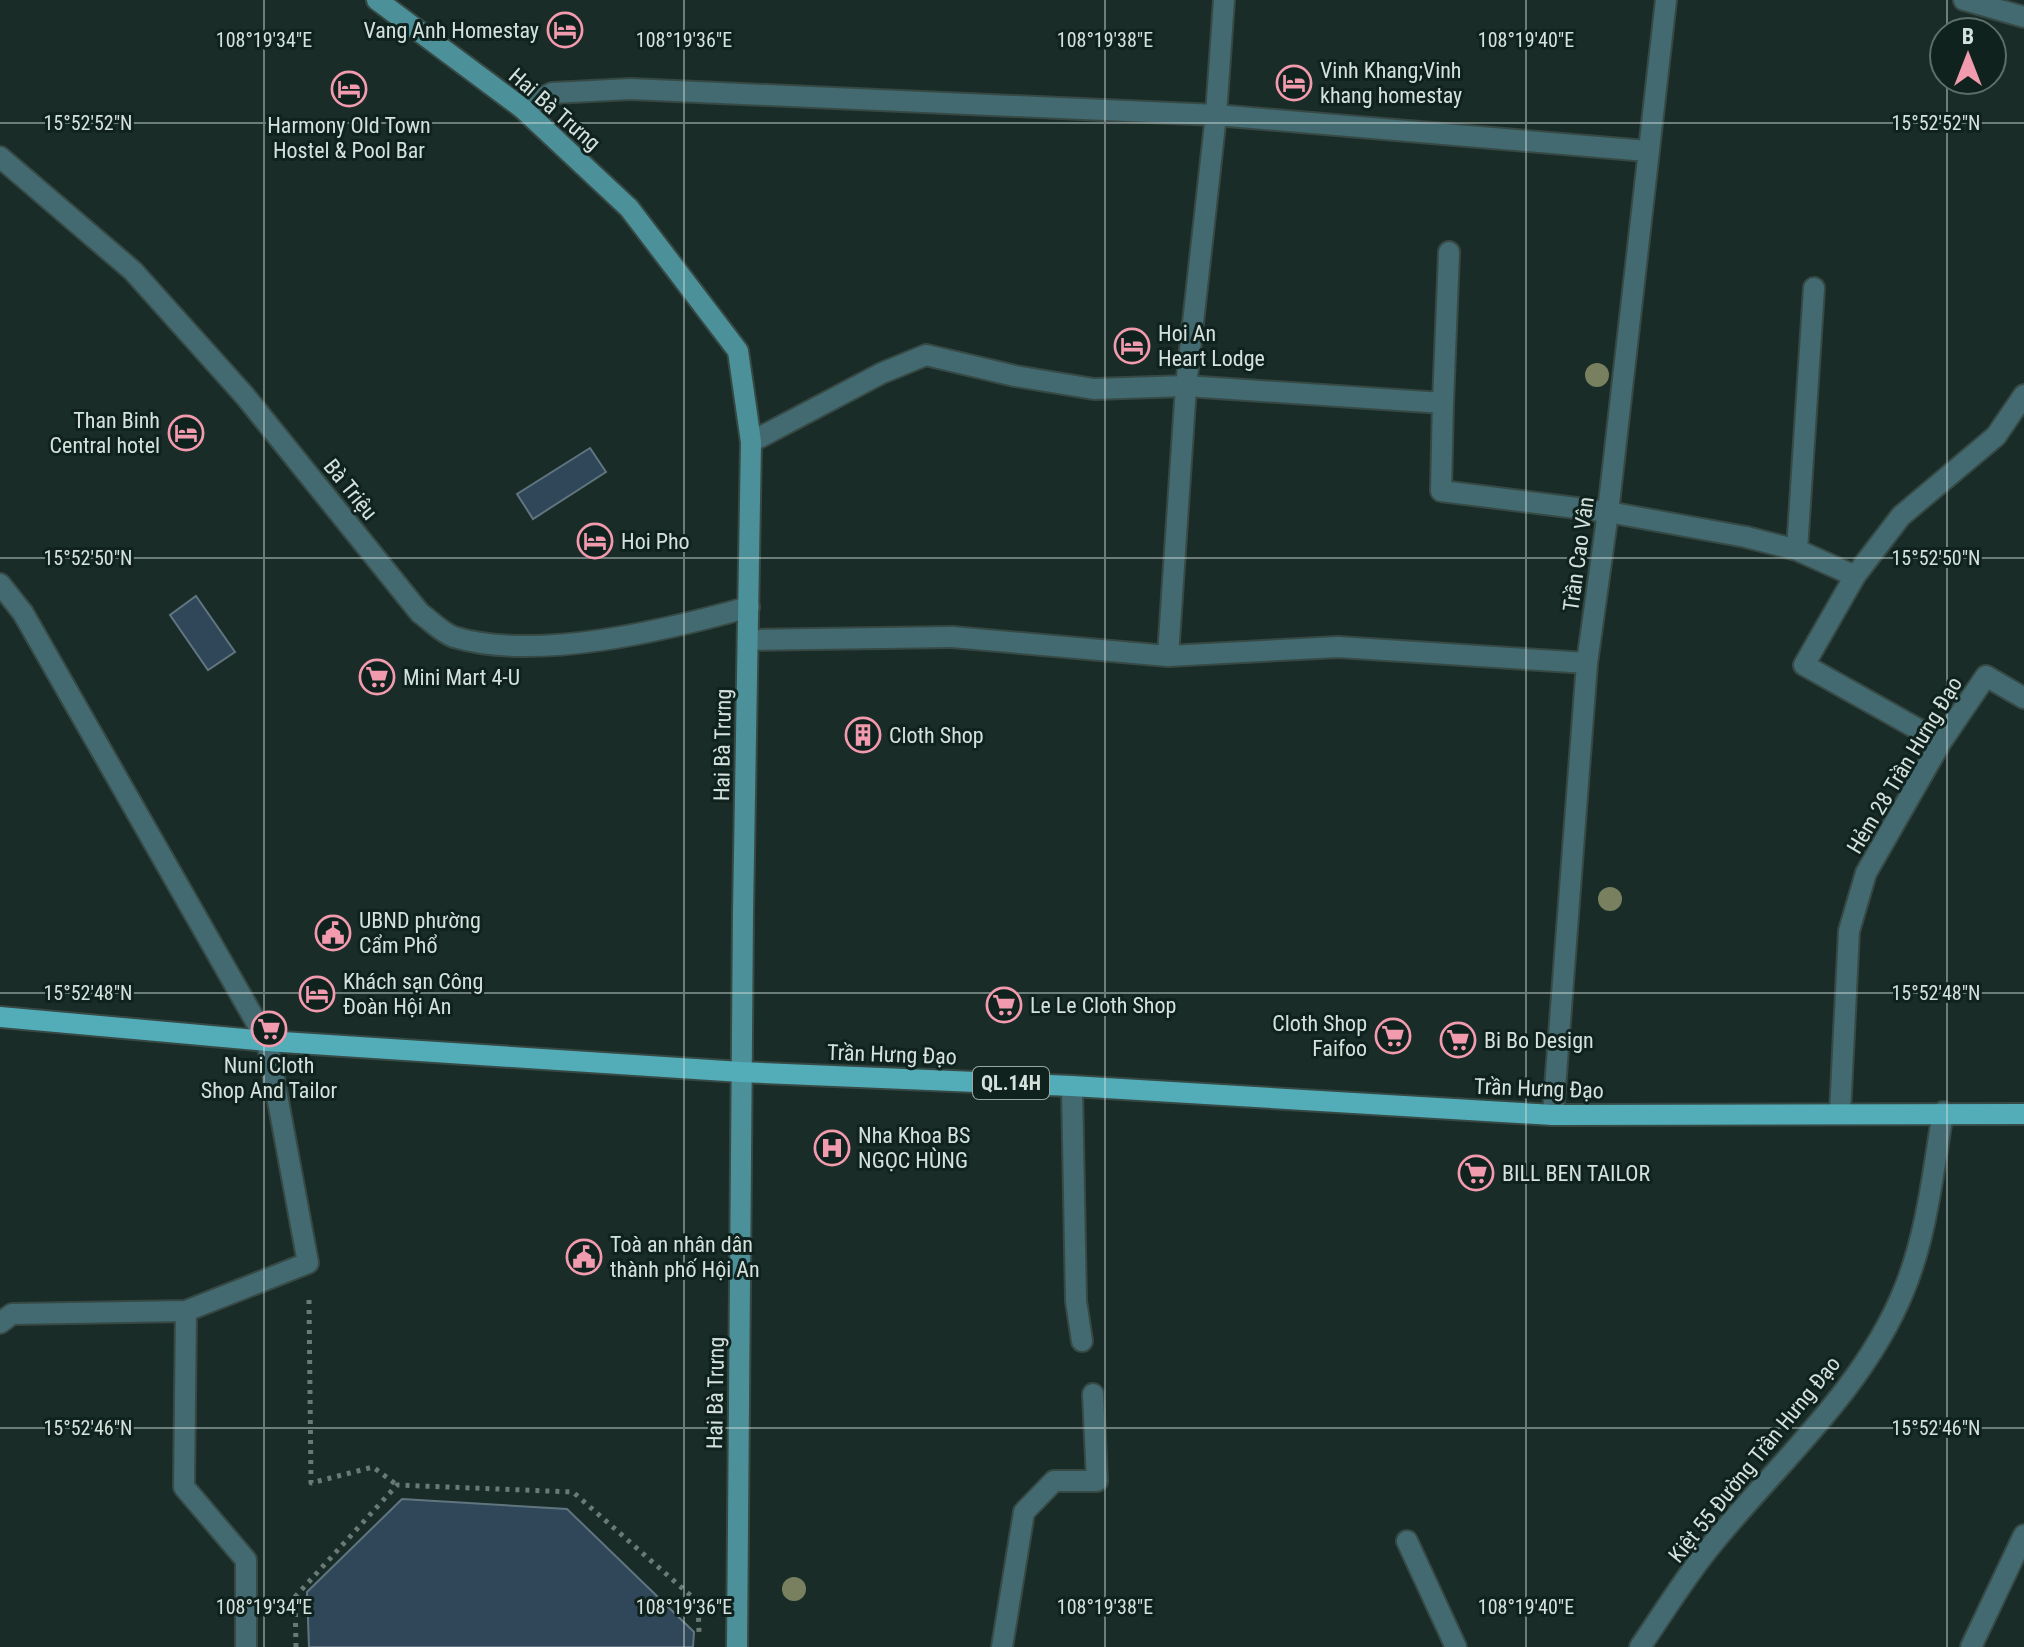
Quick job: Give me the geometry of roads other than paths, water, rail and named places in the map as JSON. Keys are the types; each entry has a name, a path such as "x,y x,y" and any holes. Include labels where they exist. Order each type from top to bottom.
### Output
{"main road":[{"name":"Trần Hưng Đạo","path":"0,1017 267,1041 741,1072 1072,1086 1553,1115 2024,1114"}],"street":[{"name":"Hai Bà Trưng","path":"377,0 522,108 629,208 738,351 751,442 741,1072 737,1647"},
{"path":"1168,656 1186,386 1216,115 1224,0"},
{"name":"Trần Cao Vân","path":"1553,1115 1587,663 1608,512 1666,0"},
{"path":"1964,0 2024,17"},
{"path":"522,108 552,93 631,89 1216,115 1647,151"},
{"name":"Bà Triệu","path":"0,157 133,271 245,396 420,613 451,636 501,647 587,641 691,624 749,607"},
{"path":"1449,252 1441,491 1608,512 1746,537 1797,550 1855,576"},
{"path":"1797,550 1814,288"},
{"path":"751,442 882,373 926,355 1015,376 1094,389 1186,386 1443,403"},
{"path":"1941,742 1804,665 1855,576 1901,516 1996,436 2024,395"},
{"path":"0,584 23,613 267,1041 308,1263 186,1311 12,1314 0,1323"},
{"path":"748,640 952,637 1168,656 1338,647 1587,663"},
{"name":"Hẻm 28 Trần Hưng Đạo","path":"1840,1113 1849,931 1866,873 1941,742 1986,676 2024,698"},
{"path":"1072,1086 1076,1301 1082,1341"},
{"name":"Kiệt 55 Đường Trần Hưng Đạo","path":"1640,1647 1712,1544 1831,1408 1883,1335 1905,1289 1925,1225 1943,1112"},
{"path":"186,1311 184,1487 246,1560 246,1647"},
{"path":"1002,1647 1024,1512 1054,1481 1097,1481 1093,1394"},
{"path":"1971,1647 2024,1535"},
{"path":"1407,1541 1456,1647"}],"water":[{"path":"590,448 606,472 533,519 517,494"},
{"path":"196,596 235,652 208,670 170,615"},
{"path":"402,1499 567,1509 694,1632 693,1647 309,1647 307,1592"}],"place":[{"name":"Vang Anh Homestay","path":"565,30"},
{"name":"Vinh Khang;Vinh khang homestay","path":"1294,83"},
{"name":"Harmony Old Town Hostel & Pool Bar","path":"349,89"},
{"name":"Hoi An Heart Lodge","path":"1132,346"},
{"name":"Than Binh Central hotel","path":"186,433"},
{"name":"Hoi Pho","path":"595,541"},
{"name":"Mini Mart 4-U","path":"377,677"},
{"name":"Cloth Shop","path":"863,735"},
{"name":"UBND phường Cẩm Phổ","path":"333,933"},
{"name":"Khách sạn Công Đoàn Hội An","path":"317,994"},
{"name":"Le Le Cloth Shop","path":"1004,1005"},
{"name":"Nuni Cloth Shop And Tailor","path":"269,1029"},
{"name":"Cloth Shop Faifoo","path":"1393,1036"},
{"name":"Bi Bo Design","path":"1458,1040"},
{"name":"Nha Khoa BS NGỌC HÙNG","path":"832,1148"},
{"name":"BILL BEN TAILOR","path":"1476,1173"},
{"name":"Toà an nhân dân thành phố Hội An","path":"584,1257"}]}
